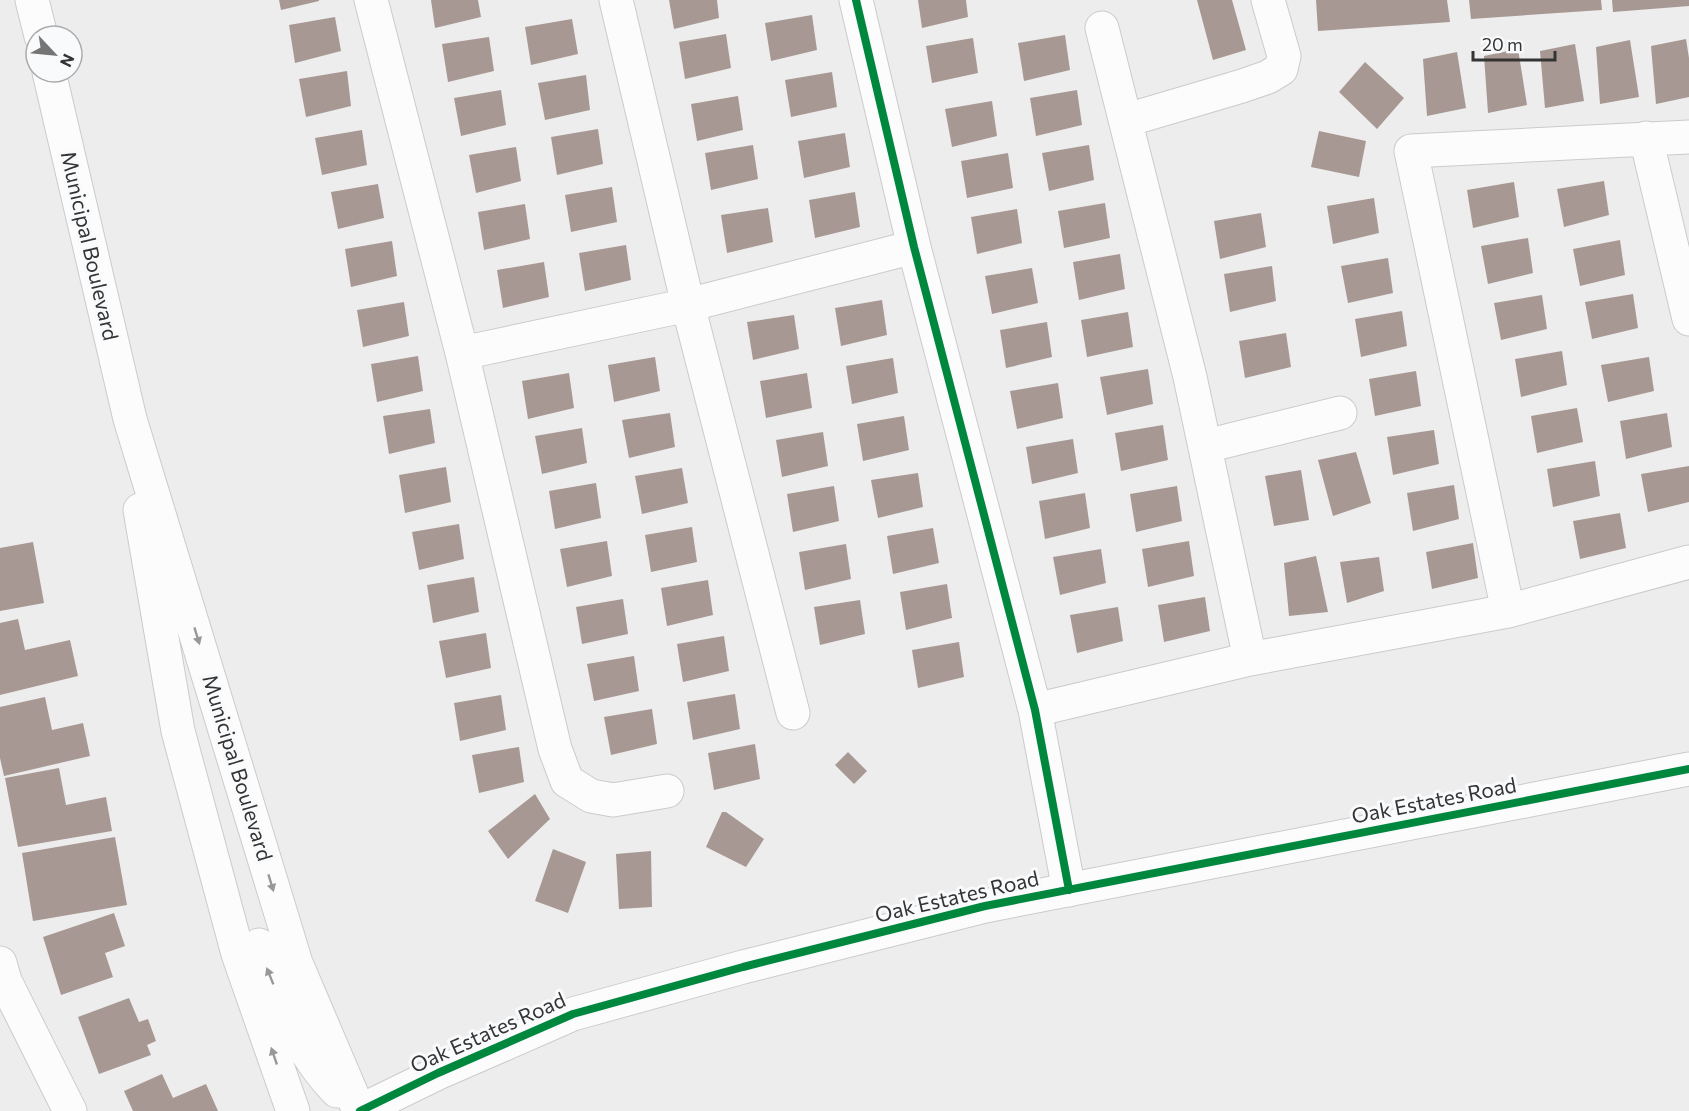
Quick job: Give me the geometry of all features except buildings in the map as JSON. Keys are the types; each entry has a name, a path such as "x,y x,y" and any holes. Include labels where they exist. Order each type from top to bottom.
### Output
{"street":[{"path":"32,0 38,24"},
{"path":"371,0 462,353 555,749 567,780 591,796 613,800 667,791"},
{"path":"616,0 688,305 793,713"},
{"path":"856,0 914,247 1035,710 1068,890"},
{"path":"1126,120 1242,86 1268,77 1281,69 1284,56 1268,0"},
{"path":"1102,28 1206,446 1250,659"},
{"name":"Municipal Boulevard","path":"52,84 130,419 296,963 359,1111"},
{"path":"1508,611 1412,151 1689,137"},
{"path":"1646,138 1689,319"},
{"path":"462,353 688,305 914,247"},
{"path":"1206,446 1340,413"},
{"name":"Municipal Boulevard","path":"130,419 138,498 178,731 238,954 293,1111"},
{"path":"144,533 166,602 191,713 251,922 270,978 301,1043 335,1089 359,1111"},
{"path":"1035,710 1250,659 1508,611 1689,562"},
{"name":"Oak Estates Road","path":"359,1111 438,1073 573,1014 754,964 985,906 1689,769"},
{"path":"2,975 70,1111"}],"cycle path":[{"path":"856,0 914,247 1035,710 1069,890"},
{"path":"360,1111 438,1073 573,1014 743,967 985,906 1689,769"}]}
